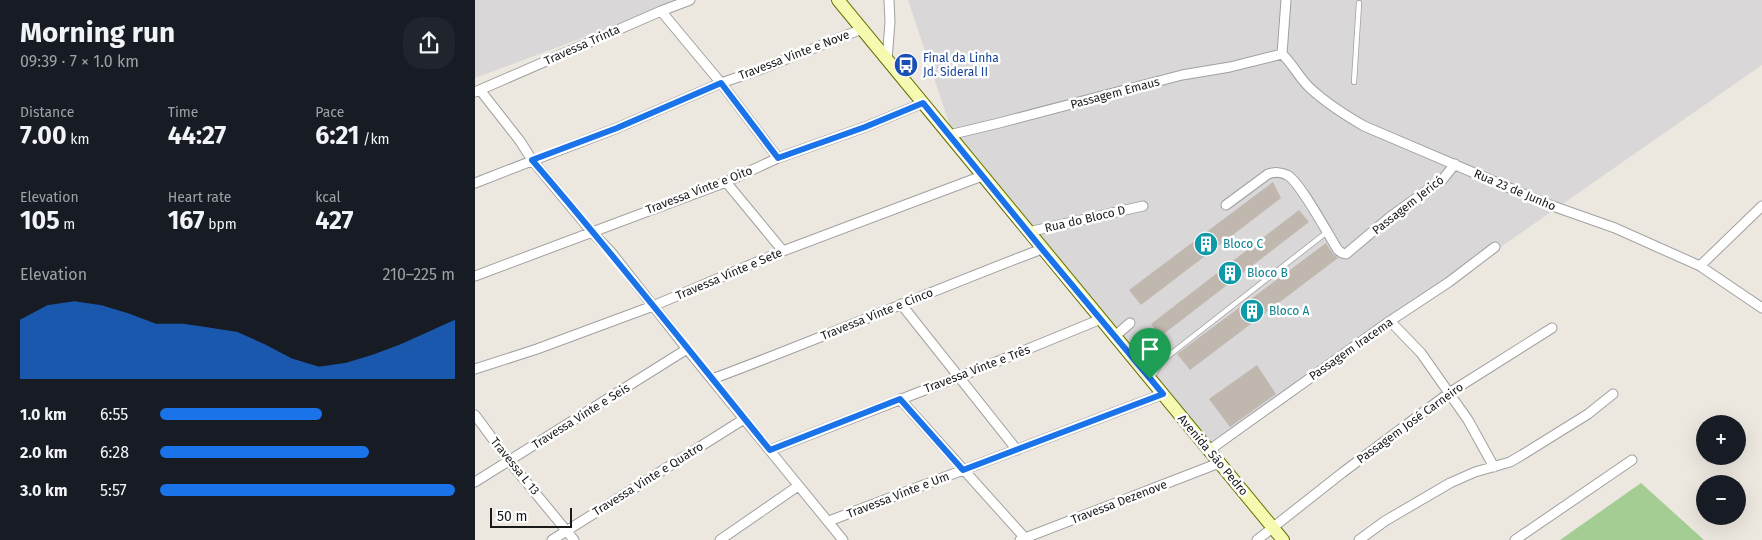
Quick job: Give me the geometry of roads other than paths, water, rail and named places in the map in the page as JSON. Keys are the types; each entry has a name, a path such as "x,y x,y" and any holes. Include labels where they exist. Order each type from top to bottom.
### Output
{"main road":[{"name":"Avenida São Pedro","path":"838,0 1283,540"}],"street":[{"name":"Travessa Trinta","path":"477,91 661,11 691,0"},
{"path":"887,60 890,22 889,0"},
{"path":"1282,54 1286,0"},
{"path":"661,11 721,83 778,158"},
{"name":"Travessa Vinte e Nove","path":"475,182 626,124 721,83 769,67 863,29"},
{"name":"Passagem Emaus","path":"949,135 999,124 1182,75 1230,67 1282,54"},
{"name":"Rua 23 de Junho","path":"1282,54 1292,63 1309,88 1336,110 1378,133 1547,204 1615,228 1700,266 1762,308"},
{"path":"477,91 520,141 532,160 591,231 611,252 797,486 829,521 843,540"},
{"name":"Travessa Vinte e Oito","path":"475,276 726,182 778,158 865,127 923,103"},
{"name":"Passagem Jericó","path":"1327,232 1341,253 1349,253 1390,217 1443,179 1455,164"},
{"path":"1225,205 1268,174 1286,174 1295,181 1303,192 1327,232"},
{"name":"Travessa Vinte e Sete","path":"475,369 537,349 653,306 783,251 982,176"},
{"path":"726,182 783,251"},
{"name":"Rua do Bloco D","path":"1028,232 1143,206"},
{"path":"1700,266 1762,206"},
{"name":"Passagem Iracema","path":"1208,451 1390,321 1449,282 1495,247"},
{"name":"Travessa Vinte e Cinco","path":"712,378 800,346 1042,249"},
{"path":"901,304 1017,450"},
{"name":"Travessa Vinte e Três","path":"770,450 1101,320"},
{"path":"1390,321 1421,353 1468,420 1494,467"},
{"path":"1114,336 1130,323"},
{"name":"Passagem José Carneiro","path":"1273,528 1342,473 1449,393 1552,328"},
{"name":"Travessa Vinte e Seis","path":"475,482 687,349"},
{"name":"Travessa Vinte e Um","path":"829,521 1163,394"},
{"path":"1359,540 1385,521 1449,484 1475,472 1510,462 1587,414 1613,394"},
{"path":"900,399 1022,539"},
{"name":"Travessa L 13","path":"475,415 509,461 575,540"},
{"name":"Travessa Vinte e Quatro","path":"552,540 744,419"},
{"path":"1515,540 1632,460"},
{"name":"Travessa Dezenove","path":"1022,539 1219,463"},
{"path":"719,540 797,486"},
{"path":"1257,540 1273,528"}],"lane":[{"path":"1354,82 1359,3"},
{"path":"1150,379 1163,360 1327,232"}],"place":[{"name":"Final da Linha Jd. Sideral II","path":"906,65"},
{"name":"Bloco C","path":"1206,244"},
{"name":"Bloco B","path":"1230,273"},
{"name":"Bloco A","path":"1252,311"}]}
